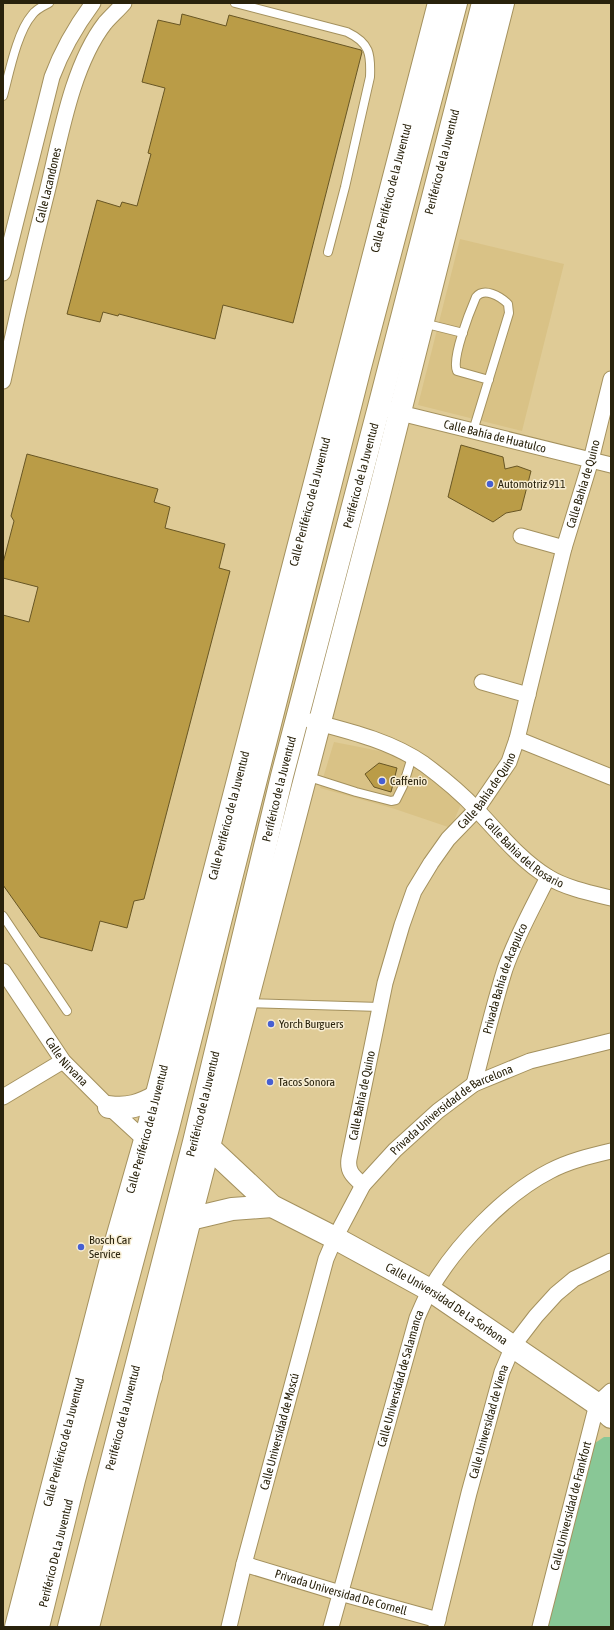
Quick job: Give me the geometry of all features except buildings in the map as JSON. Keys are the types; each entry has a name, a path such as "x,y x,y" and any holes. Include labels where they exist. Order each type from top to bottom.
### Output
{"main road":[{"name":"Calle Periférico de la Juventud","path":"16,1627 113,1252 146,1140 439,3"},
{"path":"91,1340 144,1216 170,1120 360,367 456,3"},
{"name":"Periférico de la Juventud","path":"69,1627 154,1299 183,1216 202,1145 282,776 308,721 389,410 483,3"},
{"path":"389,410 422,323 503,3"},
{"path":"202,1145 247,1003 306,775 308,721"},
{"path":"109,1107 121,1109 131,1108 157,1096"},
{"name":"Calle Universidad De La Sorbona","path":"202,1145 272,1206 335,1238 430,1290 513,1346 606,1404"},
{"path":"88,1627 151,1377 183,1216 232,1209 272,1206"},
{"name":"Periférico De La Juventud","path":"38,1627 74,1480 144,1216"},
{"path":"151,1377 154,1299"}],"street":[{"name":"Calle Lacandones","path":"3,273 52,77 60,56 69,39 93,3"},
{"name":"Calle Lacandones","path":"3,381 9,324 32,255 67,112 88,52 105,24 124,3"},
{"path":"9,251 32,255"},
{"name":"Calle Bahía de Quino","path":"363,1185 352,1176 348,1165 384,983 399,932 414,891 431,863 448,839 477,809 509,762 517,739 564,548 591,460 611,379"},
{"name":"Calle Bahía de Huatulco","path":"389,410 611,465"},
{"path":"521,536 564,548"},
{"path":"482,682 528,696"},
{"name":"Calle Bahia del Rosario","path":"308,721 342,729 372,739 412,757 445,780 477,809 525,859 548,877 584,891 611,898"},
{"path":"517,739 611,777"},
{"name":"Privada Bahía de Acapulco","path":"474,1084 490,1020 506,968 519,935 548,877"},
{"name":"Calle Nirvana","path":"3,971 63,1061 109,1107 146,1140"},
{"name":"Privada Universidad de Barcelona","path":"335,1238 363,1185 395,1150 438,1111 474,1084 530,1061 611,1041"},
{"path":"3,1097 63,1061"},
{"name":"Calle Universidad de Salamanca","path":"331,1627 417,1318 430,1290 446,1266 469,1237 505,1202 551,1170 580,1158 611,1151"},
{"name":"Calle Universidad de Moscú","path":"229,1627 244,1564 326,1258 335,1238"},
{"name":"Calle Universidad de Viena","path":"437,1624 469,1493 500,1379 513,1346 536,1316 556,1294 574,1279 611,1261"},
{"name":"Calle Universidad de Frankfort","path":"540,1627 606,1404"},
{"name":"Privada Universidad De Cornell","path":"244,1564 437,1624"}],"lane":[{"path":"3,96 26,23 38,9 49,3"},
{"path":"235,3 348,32 358,37 368,50 371,59 370,77 345,187 328,252"},
{"path":"473,431 489,380 509,313 508,304 496,295 484,292 479,293 476,296 463,333 455,367 457,371 489,380"},
{"path":"422,323 463,333"},
{"path":"306,775 356,792 392,801 396,800 403,786 412,757"},
{"path":"3,916 67,1012"},
{"path":"247,1003 380,1007"}],"shaded area":[{"path":"460,239 564,264 522,431 418,405"},
{"path":"334,742 395,754 430,776 461,804 451,828 395,809 320,788"}],"green space":[{"path":"604,1437 611,1437 611,1627 548,1627 592,1450 595,1443"}],"place":[{"name":"Automotriz 911","path":"490,484"},
{"name":"Caffenio","path":"382,781"},
{"name":"Yorch Burguers","path":"271,1024"},
{"name":"Tacos Sonora","path":"270,1082"},
{"name":"Bosch Car Service","path":"81,1247"}]}
